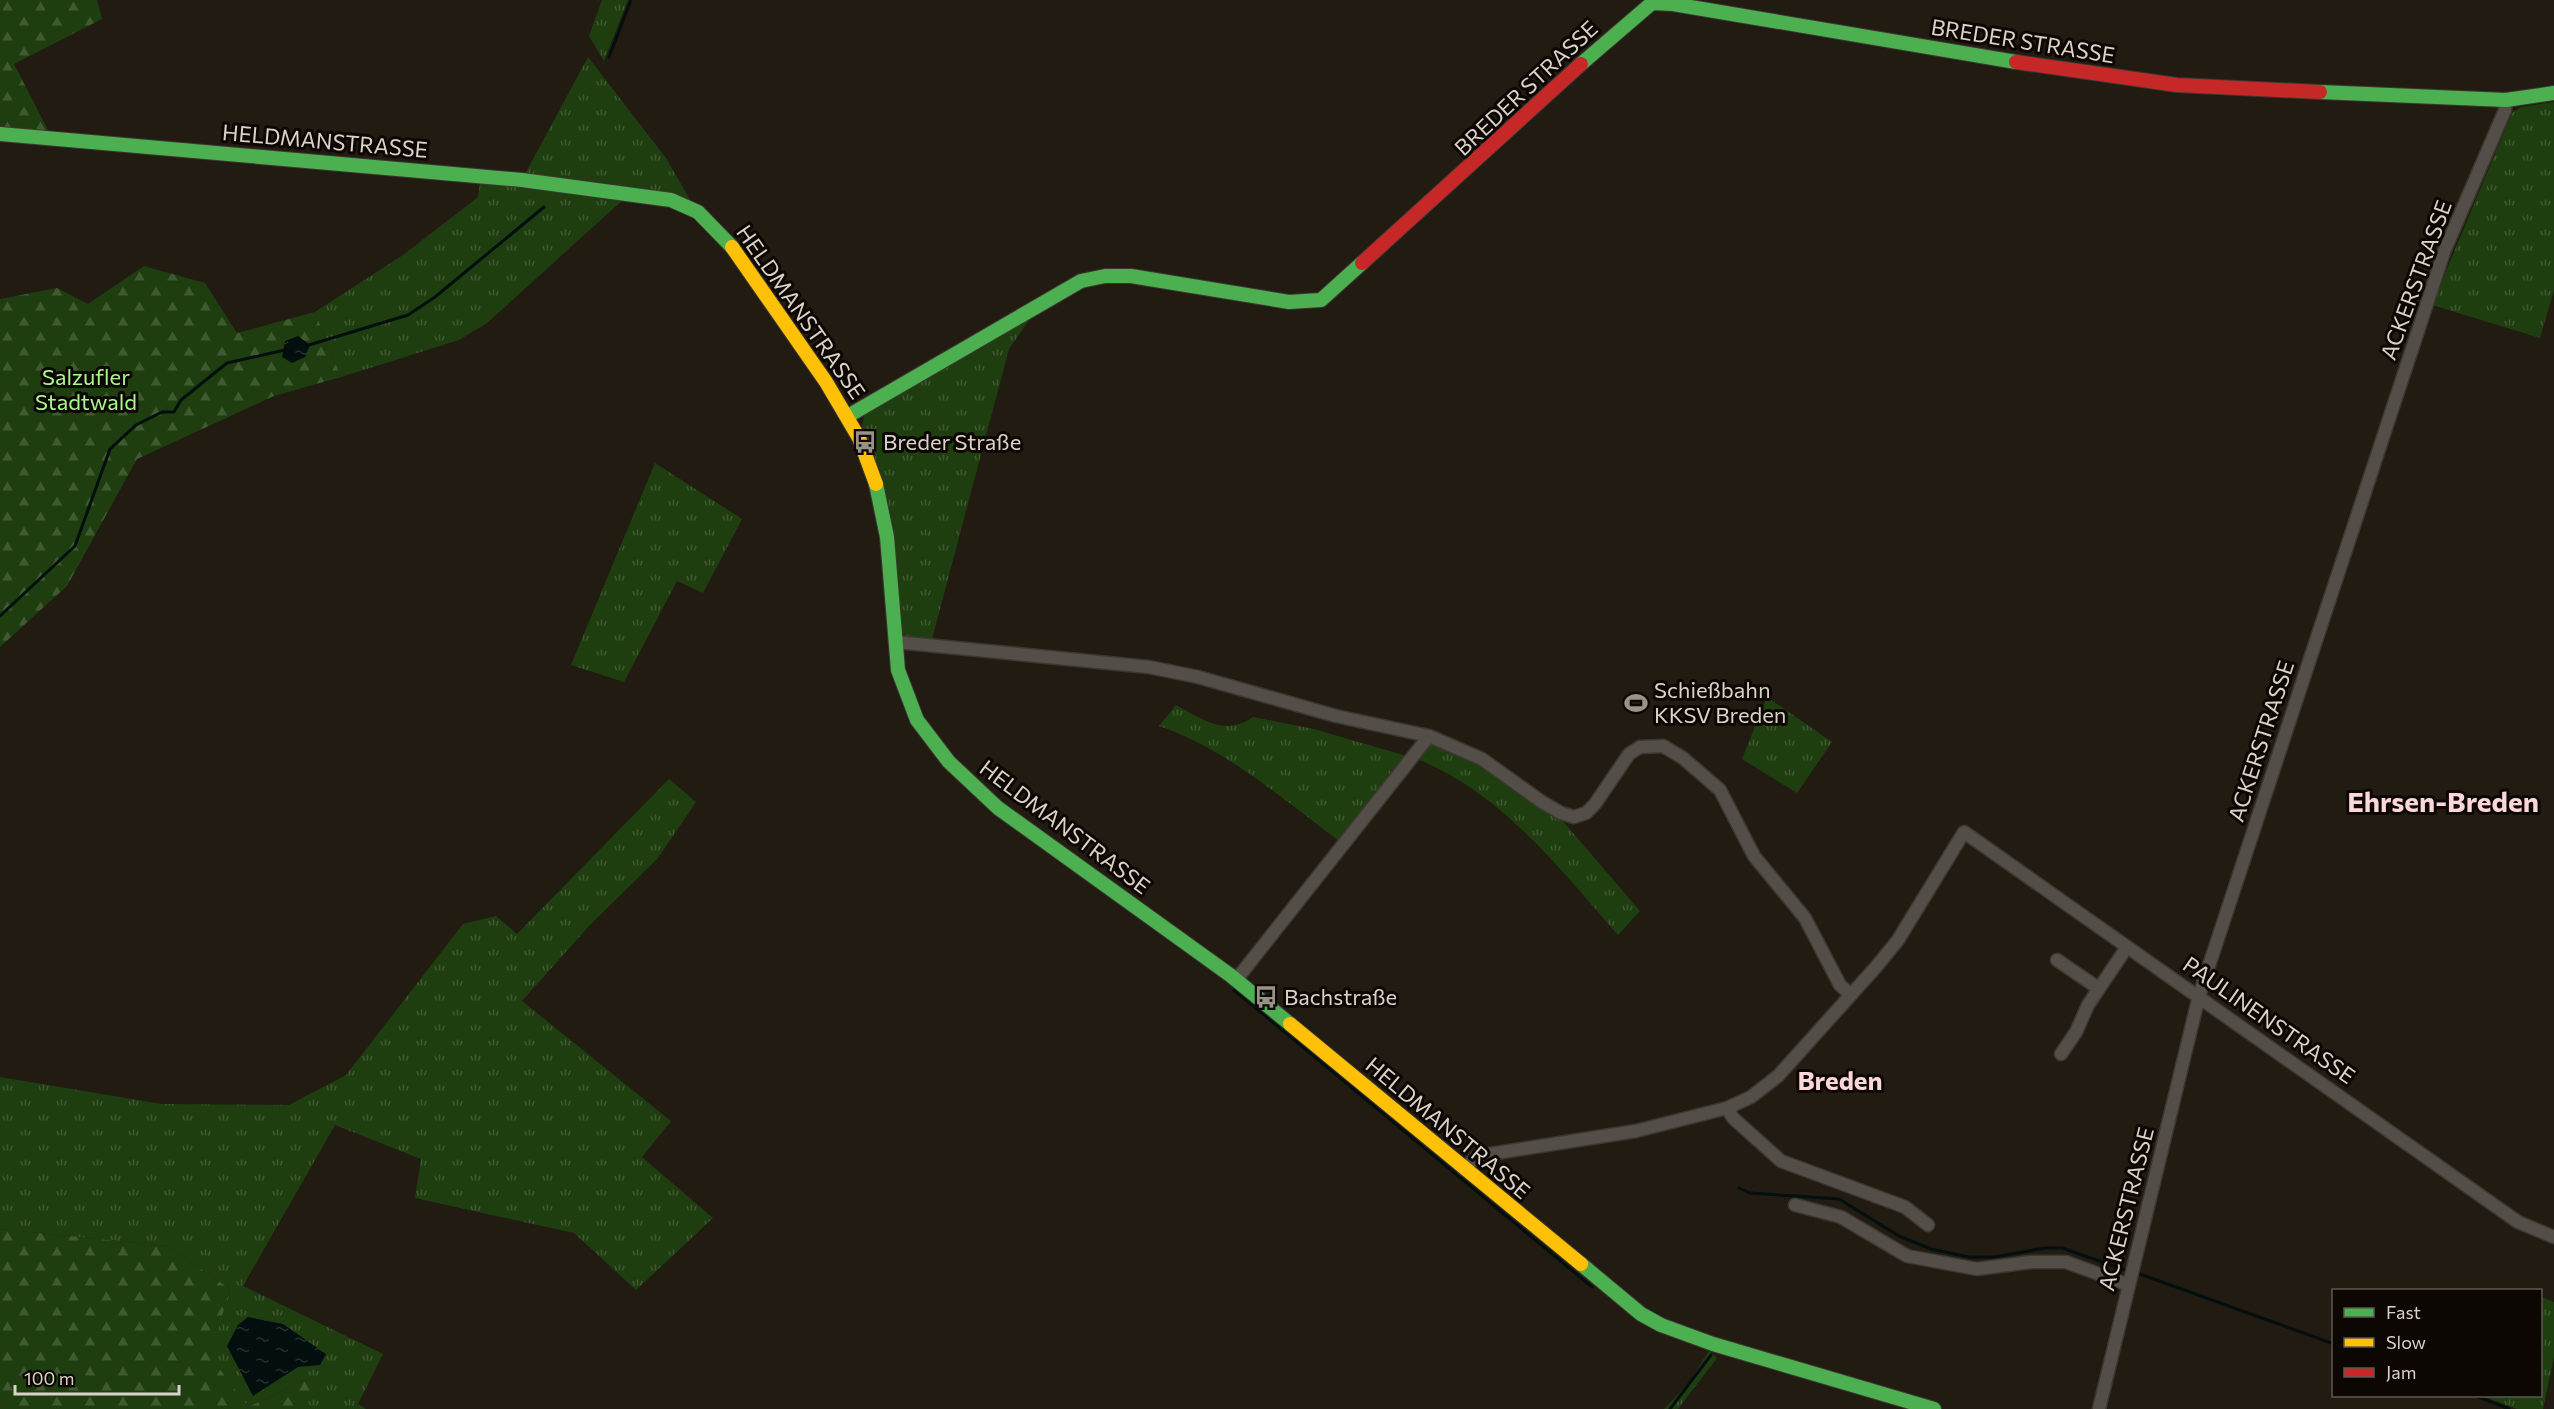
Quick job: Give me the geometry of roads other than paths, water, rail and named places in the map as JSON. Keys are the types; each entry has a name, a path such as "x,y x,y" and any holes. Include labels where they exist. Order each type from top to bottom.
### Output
{"main road":[{"name":"BREDER STRASSE","path":"848,416 1081,281 1105,276 1131,276 1289,302 1321,300 1647,2 1673,4 2090,74 2177,85 2506,100 2554,93"},
{"name":"HELDMANSTRASSE","path":"0,134 522,180 671,200 698,212 721,233 748,269 848,416 878,493 887,537 898,670 916,720 949,762 973,786 1026,829 1236,980 1619,1297 1661,1325 1713,1344 1934,1409"}],"street":[{"name":"ACKERSTRASSE","path":"2099,1409 2199,996 2444,252 2505,110 2506,100"},
{"path":"896,642 1149,667 1221,683 1336,716 1429,736 1482,759 1542,802 1561,813 1574,817 1586,813 1595,804 1629,754 1640,747 1663,746 1683,758 1720,790 1754,855 1805,918 1840,986 1850,994 1778,1076 1751,1097 1727,1108 1636,1131 1477,1156 1464,1169"},
{"path":"1236,980 1429,736"},
{"name":"PAULINENSTRASSE","path":"1850,994 1898,940 1964,832 2518,1221 2554,1237"},
{"path":"2061,1054 2076,1032 2098,988 2127,947"},
{"path":"2057,960 2098,988"},
{"path":"1727,1108 1740,1125 1781,1161 1905,1207 1928,1225"},
{"path":"1795,1205 1841,1216 1907,1256 1977,1269 2031,1262 2066,1262 2129,1285"}],"water":[{"path":"298,336 310,345 305,357 292,363 282,357 285,341"},
{"path":"248,1317 283,1324 326,1354 320,1365 298,1367 253,1396 227,1346 238,1325"}],"waterway":[{"path":"609,57 631,0"},
{"path":"309,345 408,315 435,297 544,207"},
{"path":"0,616 75,546 110,449 136,425 162,412 174,412 181,400 227,363 285,350"},
{"path":"1234,990 1592,1287"},
{"path":"1739,1188 1750,1193 1839,1199 1899,1236 1931,1249 1969,1257 1994,1257 2045,1248 2062,1248 2128,1271"},
{"path":"2137,1273 2332,1343"},
{"path":"1670,1409 1711,1355"},
{"path":"2479,1397 2509,1409"}],"place":[{"name":"Breder Straße","path":"865,442"},
{"name":"Schießbahn KKSV Breden","path":"1636,703"},
{"name":"Bachstraße","path":"1266,997"}],"district":[{"name":"Ehrsen-Breden","path":"2443,802"},
{"name":"Breden","path":"1840,1081"}],"park label":[{"name":"Salzufler Stadtwald","path":"86,390"}]}
